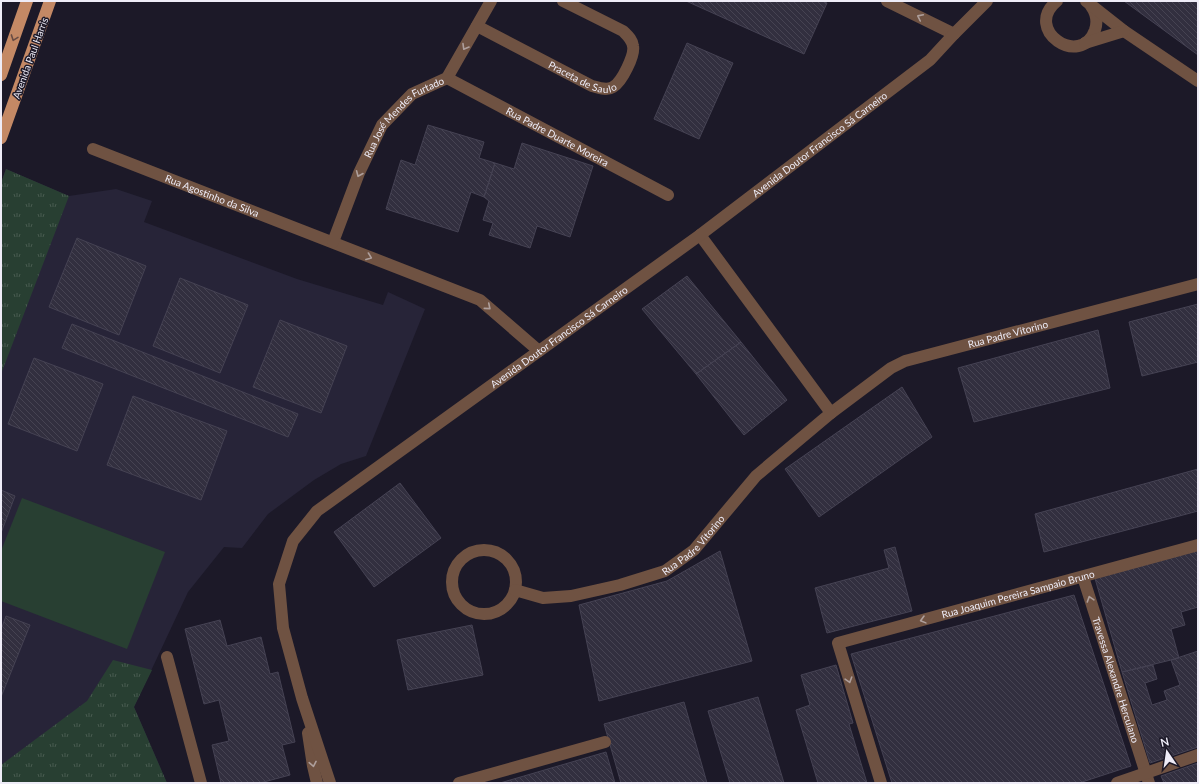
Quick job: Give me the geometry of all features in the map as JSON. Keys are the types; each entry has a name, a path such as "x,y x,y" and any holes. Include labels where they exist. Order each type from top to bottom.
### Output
{"main road":[{"path":"1,75 27,1"},
{"name":"Avenida Paul Harris","path":"1,138 50,1"}],"street":[{"name":"Rua José Mendes Furtado","path":"332,242 359,173 382,125 412,94 447,78 491,1"},
{"name":"Praceta de Saulo","path":"476,26 592,86 605,89 613,88 620,81 633,56 634,47 631,38 623,31 563,1"},
{"path":"887,1 954,34"},
{"name":"Avenida Doutor Francisco Sá Carneiro","path":"954,34 977,1"},
{"name":"Avenida Doutor Francisco Sá Carneiro","path":"330,783 302,698 283,628 279,584 293,541 317,511 700,235 930,60 987,1"},
{"path":"1057,1 1047,15 1047,25 1050,35 1063,45 1073,46 1083,44 1124,31"},
{"path":"1083,44 1094,32 1096,22 1095,12 1086,1 1124,31 1198,81"},
{"name":"Rua Padre Duarte Moreira","path":"447,78 668,195"},
{"name":"Rua Agostinho da Silva","path":"93,149 480,300 539,351"},
{"path":"700,235 831,413"},
{"name":"Rua Padre Vitorino","path":"515,590 543,598 571,596 620,585 665,571 694,550 756,476 831,413 891,368 906,361 1198,284"},
{"name":"Rua Joaquim Pereira Sampaio Bruno","path":"881,783 838,643 1198,545"},
{"path":"488,551 501,555 510,565 515,577 515,590 509,602 498,611 486,614 472,612 461,605 454,594 452,588 453,575 458,563 463,558 475,552 488,551"},
{"name":"Travessa Alexandre Herculano","path":"1082,577 1147,778"},
{"path":"167,657 201,783"},
{"name":"Avenida Doutor Francisco Sá Carneiro","path":"302,698 317,783"},
{"path":"459,783 605,742"},
{"path":"1117,783 1147,778 1198,755"}],"shaded area":[{"path":"6,169 69,196 116,189 152,201 144,222 297,279 383,305 388,292 425,309 366,456 341,464 314,480 268,514 242,548 224,547 188,592 134,707 167,783 1,783 1,183"}],"green space":[{"path":"6,169 69,196 1,374 1,183"},
{"path":"22,498 165,552 127,649 1,601 1,551"},
{"path":"113,660 152,670 134,707 167,783 1,783 1,765 87,701"}],"building":[{"path":"686,1 822,1 827,3 804,54"},
{"path":"1124,1 1198,1 1198,55"},
{"path":"687,43 733,63 699,139 654,119"},
{"path":"428,125 484,142 479,158 495,163 484,197 471,192 458,232 386,209 401,160 415,165"},
{"path":"522,143 593,166 570,237 537,226 530,248 489,235 493,223 483,220 489,201 484,197 495,163 514,169"},
{"path":"77,238 146,266 119,335 49,307"},
{"path":"687,276 741,342 696,374 642,309"},
{"path":"180,278 248,305 220,373 153,346"},
{"path":"1198,304 1198,362 1142,376 1129,322"},
{"path":"280,320 347,346 321,413 253,387"},
{"path":"72,324 298,414 288,437 62,348"},
{"path":"1098,330 1110,388 974,422 958,368"},
{"path":"741,342 787,400 744,435 696,374"},
{"path":"34,358 103,384 77,451 8,424"},
{"path":"902,387 932,437 819,517 785,469"},
{"path":"133,396 227,431 201,500 107,465"},
{"path":"1198,469 1198,511 1044,552 1035,514"},
{"path":"400,483 441,538 374,587 334,532"},
{"path":"1,490 15,496 1,533"},
{"path":"895,547 912,611 827,633 815,588 889,568 884,550"},
{"path":"1198,547 1198,607 1181,612 1185,625 1171,629 1179,658 1122,672 1094,575"},
{"path":"720,551 752,661 599,701 579,605 667,581"},
{"path":"1074,595 1131,766 1079,783 892,783 851,654"},
{"path":"6,616 30,625 1,697 1,627"},
{"path":"220,620 227,646 261,637 270,674 278,672 295,742 282,745 290,775 260,783 221,783 212,745 229,741 219,700 204,704 185,629"},
{"path":"472,625 483,675 408,690 397,640"},
{"path":"1198,651 1198,747 1150,763 1122,672 1153,665 1157,679 1145,683 1152,705 1167,700 1164,691 1180,685 1171,660"},
{"path":"836,665 853,723 849,724 867,783 818,783 796,710 810,705 801,675"},
{"path":"758,697 784,783 730,783 708,711"},
{"path":"684,702 707,783 621,783 604,724"},
{"path":"606,752 615,783 500,783"},
{"path":"1198,763 1198,783 1164,783 1161,776"}]}
